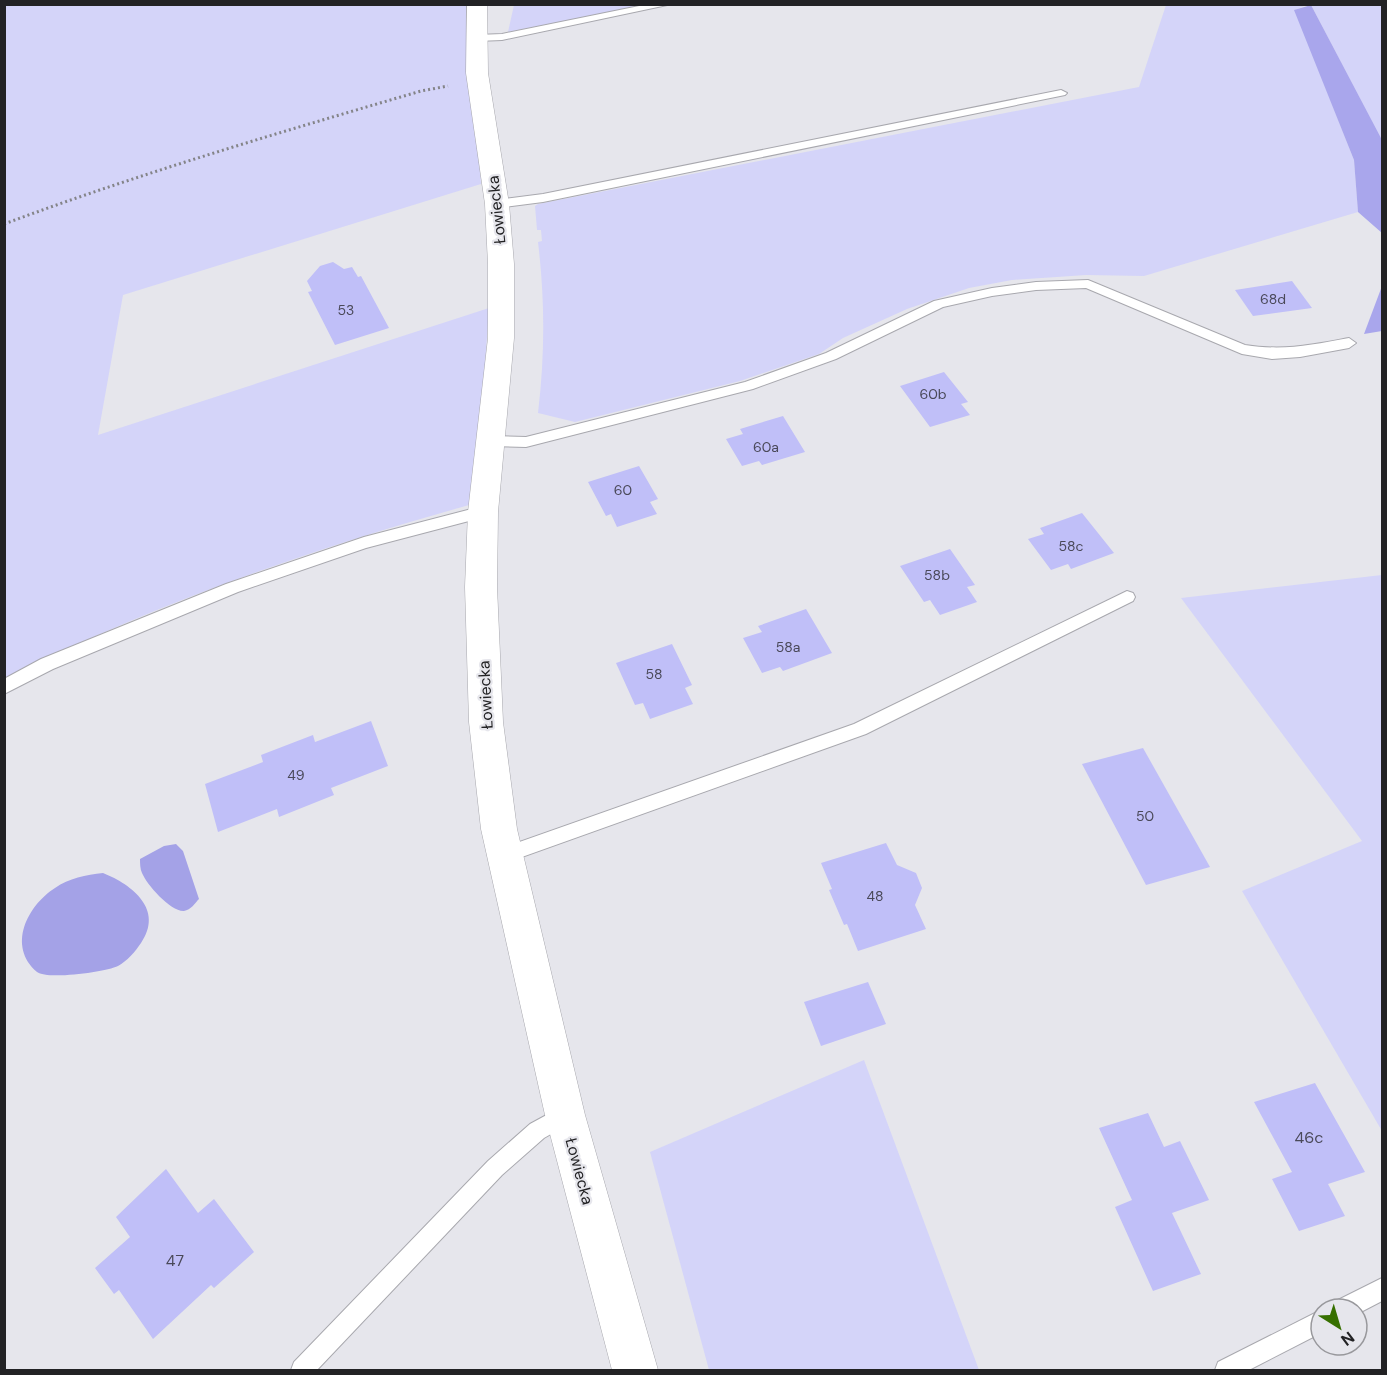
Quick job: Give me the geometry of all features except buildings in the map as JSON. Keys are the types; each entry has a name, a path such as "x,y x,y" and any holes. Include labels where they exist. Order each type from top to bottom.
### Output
{"street":[{"name":"Łowiecka","path":"477,4 478,79 496,204 501,264 501,338 483,512 481,588 486,722 499,829 565,1115 635,1371"}],"lane":[{"path":"477,38 502,37 667,4"},
{"path":"496,204 536,200 1061,93"},
{"path":"489,441 526,442 748,386 831,356 939,304 992,292 1036,286 1088,284 1242,349 1272,354 1300,352 1348,343"},
{"path":"4,687 47,664 232,588 364,543 483,512"},
{"path":"505,855 860,729 1127,597"},
{"path":"302,1371 495,1168 537,1131 565,1115"},
{"path":"1367,1297 1383,1289"},
{"path":"1226,1371 1309,1327"}],"path":[{"path":"4,224 59,203 157,171 422,91 478,79"}],"shaded area":[{"path":"1309,4 1295,10 1354,160 1358,212 1144,276 1086,275 1012,280 969,288 907,309 843,338 819,354 740,381 575,422 538,413 543,327 538,242 542,241 541,230 537,230 535,206 538,204 1139,87 1166,5"},
{"path":"5,5 468,5 481,184 123,295 98,435 489,308 484,379 469,505 291,560 233,581 118,626 5,679"},
{"path":"514,5 647,5 508,32"},
{"path":"1311,5 1382,5 1382,140 1381,139"},
{"path":"1311,5 1382,140 1382,233 1358,212 1354,160 1294,10"},
{"path":"1382,286 1382,331 1364,334"},
{"path":"1382,575 1382,1131 1242,891 1362,841 1181,598"},
{"path":"864,1060 979,1370 709,1370 650,1152"}],"water":[{"path":"176,844 183,851 199,899 191,908 184,911 173,907 154,891 140,866 140,859 164,846"},
{"path":"103,873 125,884 142,900 149,920 141,943 125,962 111,968 90,973 64,975 37,972 28,962 23,950 22,939 24,927 36,905 66,882"}]}
